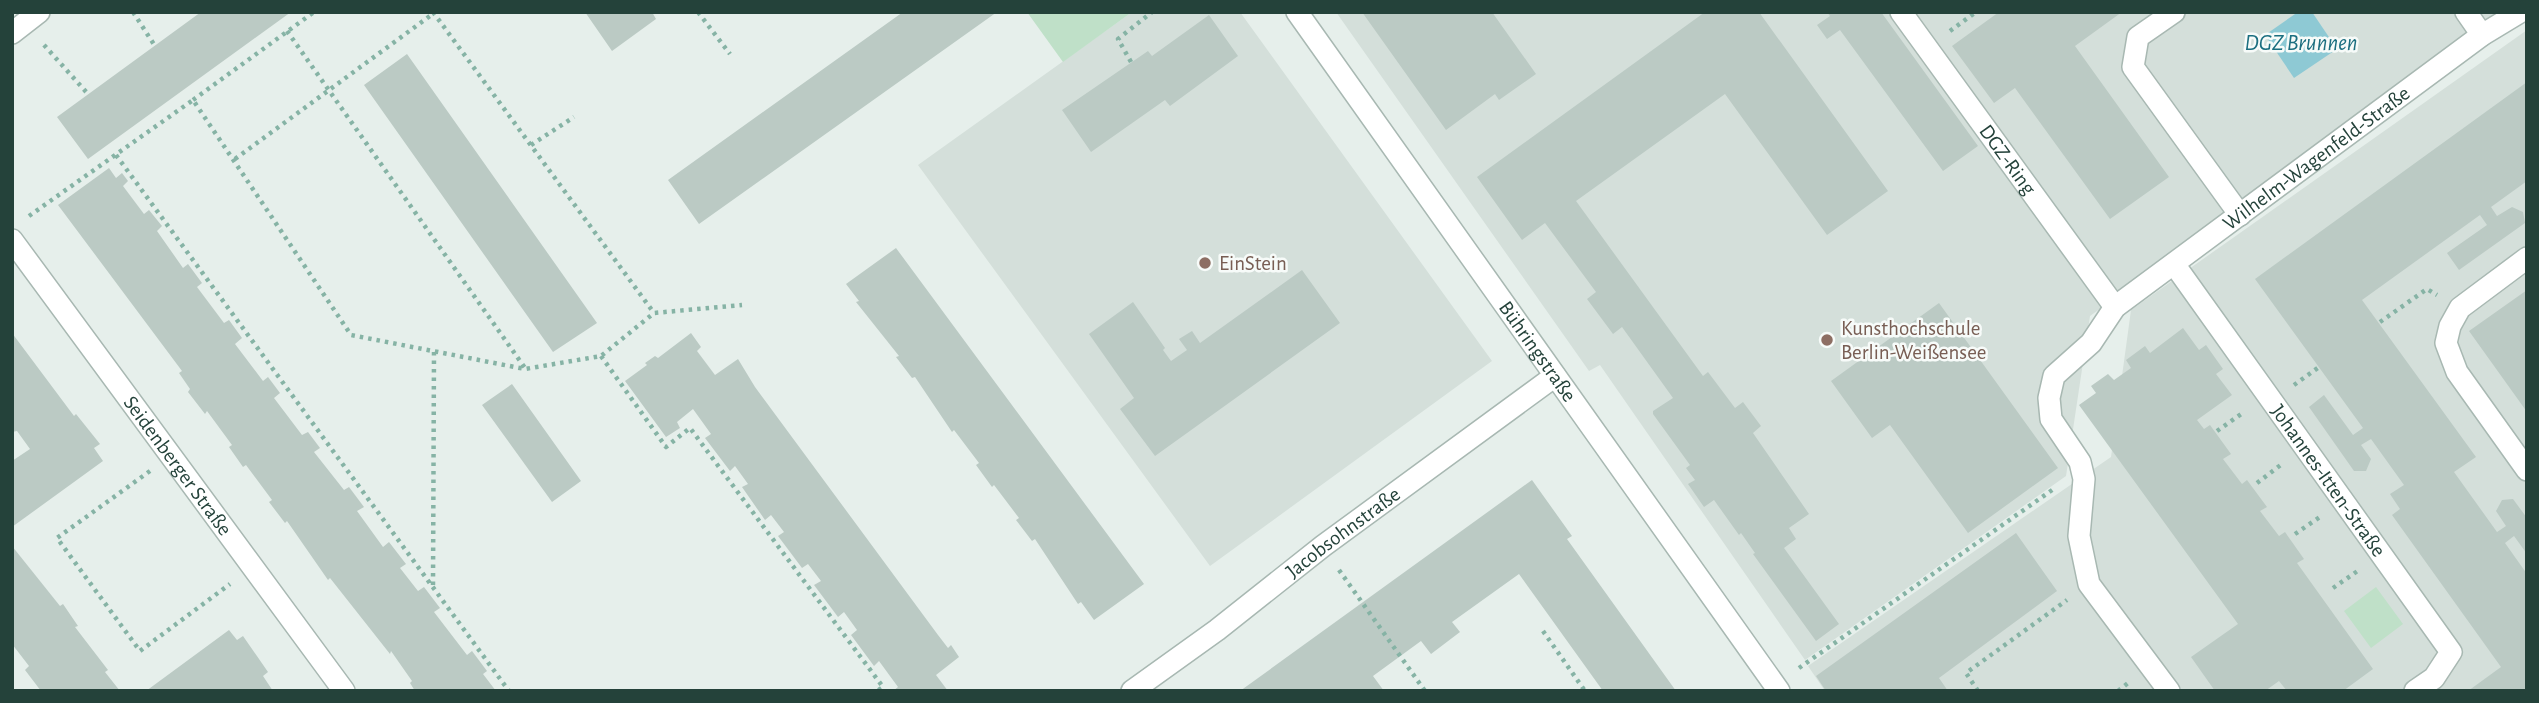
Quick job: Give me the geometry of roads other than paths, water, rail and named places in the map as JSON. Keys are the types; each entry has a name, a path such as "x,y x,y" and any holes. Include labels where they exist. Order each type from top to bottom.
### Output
{"street":[{"name":"Bühringstraße","path":"1297,12 1777,688"},
{"name":"DGZ-Ring","path":"1901,12 2115,307"},
{"path":"2174,12 2138,37 2133,67 2240,215"},
{"path":"2466,12 2482,35"},
{"name":"Wilhelm-Wagenfeld-Straße","path":"2115,307 2482,35 2520,12"},
{"name":"Seidenberger Straße","path":"12,240 344,691"},
{"path":"2527,258 2460,308 2450,326 2446,343 2457,372 2527,470"},
{"name":"Johannes-Itten-Straße","path":"2174,264 2451,652 2434,678 2415,691"},
{"path":"2115,307 2091,343 2054,376 2049,398 2051,419 2080,462 2084,479 2078,536 2090,584 2169,691"},
{"name":"Jacobsohnstraße","path":"1132,691 1217,630 1323,546 1555,376"}],"water":[{"name":"DGZ Brunnen","path":"2298,12 2312,12 2337,49 2294,78 2265,35"}],"place":[{"name":"EinStein","path":"1205,263"},
{"name":"Kunsthochschule Berlin-Weißensee","path":"1827,340"}]}
